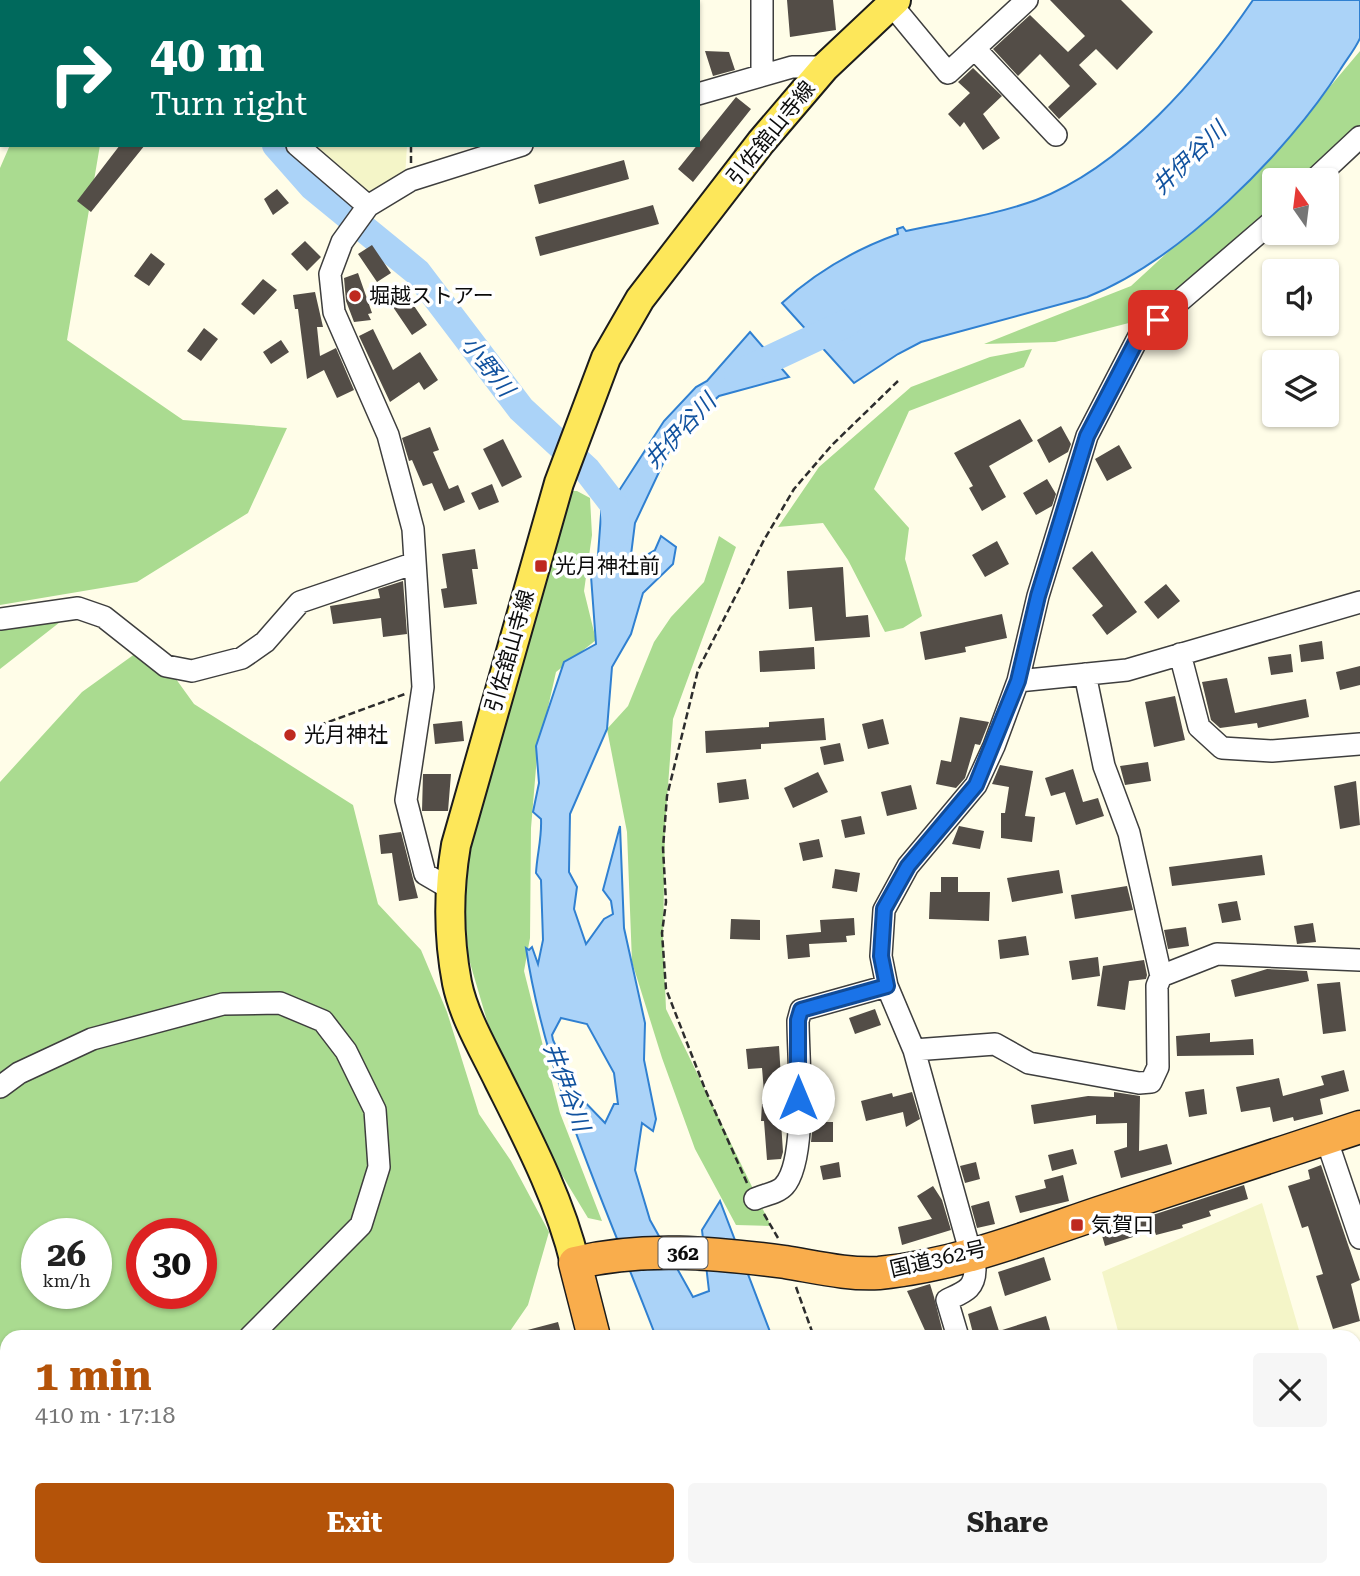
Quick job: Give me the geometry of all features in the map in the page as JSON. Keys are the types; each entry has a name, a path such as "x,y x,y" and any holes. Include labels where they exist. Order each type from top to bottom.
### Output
{"highway":[{"name":"国道362号","path":"587,1261 662,1252 877,1273 926,1266 1360,1127"},
{"path":"587,1261 593,1330"}],"main road":[{"name":"引佐舘山寺線","path":"587,1261 570,1244 526,1136 474,1030 458,985 450,936 449,888 456,845 559,483 572,441 606,358 640,299 761,142 825,67 894,2"}],"street":[{"path":"762,0 762,75"},
{"path":"894,2 948,73 1027,0"},
{"path":"975,49 1056,135"},
{"path":"700,93 792,67 825,67"},
{"path":"1327,168 1360,137"},
{"path":"299,147 368,206"},
{"path":"449,888 425,874 406,800 424,687 413,529 388,435 334,312 330,274 342,242 368,206 411,180 515,147"},
{"path":"956,1330 947,1300 966,1291 975,1281 975,1269 968,1254 914,1050 887,986 881,956 884,909 908,866 976,785 1018,681 1038,596 1087,436 1139,336 1262,230"},
{"path":"0,619 78,608 104,617 166,666 192,671 242,657 265,642 300,602 415,563"},
{"path":"1018,681 1127,670 1360,602"},
{"path":"1180,654 1199,727 1222,748 1272,751 1360,744"},
{"path":"914,1050 995,1044 1029,1063 1127,1082 1151,1082 1158,1067 1157,986 1161,976 1129,833 1104,766 1085,674"},
{"path":"1161,976 1217,954 1360,960"},
{"path":"755,1199 782,1188 792,1172 799,1145 798,1020 801,1010 887,986"},
{"path":"0,1087 19,1073 92,1038 223,1004 280,1003 323,1021 346,1051 375,1110 379,1167 361,1225 257,1330"},
{"path":"1326,1138 1360,1238"}],"path":[{"path":"811,1330 778,1262 781,1244 755,1199 705,1088 666,989 662,933 666,902 663,848 667,796 698,670 765,540 794,489 832,445 898,381"},
{"path":"309,729 424,687"}],"green space":[{"path":"1360,51 1360,141 1328,168 1262,168 1262,225 1156,316 1055,342 984,344 1131,286 1268,160"},
{"path":"9,147 100,147 67,340 183,420 287,428 248,513 137,582 0,605 0,168"},
{"path":"317,147 407,147 405,178 375,208"},
{"path":"1032,349 1024,367 909,411 874,489 909,528 905,559 922,616 903,628 885,632 848,560 823,523 778,527 819,467 911,387 990,357"},
{"path":"569,491 577,491 590,498 592,535 584,591 596,640 556,672 537,756 531,828 530,938 524,971 560,1113 602,1221 588,1218 551,1157 495,1048 468,956 462,870"},
{"path":"719,536 736,547 673,719 665,826 663,941 666,1009 771,1226 736,1225 695,1149 662,1058 632,962 627,832 607,729 628,706 654,642 671,617 704,582"},
{"path":"78,608 0,669 0,625"},
{"path":"150,643 194,704 353,805 378,904 421,950 447,1012 479,1114 511,1161 549,1232 528,1305 511,1330 0,1330 0,782 82,692"},
{"path":"1262,1203 1299,1330 1118,1330 1102,1272"}],"water":[{"path":"1253,0 1360,0 1360,38 1318,102 1261,169 1194,231 1158,258 1087,297 921,342 854,383 782,303 837,263 898,234 897,229 903,227 906,231 988,214 1036,200 1068,185 1129,142 1158,116 1210,58"},
{"path":"750,332 789,377 719,396 693,420 668,453 635,523 631,555 640,559 655,550 661,536 676,547 673,564 643,593 631,634 612,667 607,729 570,814 569,872 577,887 574,909 586,944 604,919 613,914 611,901 603,890 620,826 624,928 645,1023 644,1060 656,1119 653,1131 642,1123 635,1170 650,1220 693,1297 709,1291 702,1230 720,1201 769,1330 653,1330 563,1097 535,998 526,948 529,950 532,947 538,964 543,940 541,880 536,873 541,819 533,812 539,783 536,746 564,662 596,644 591,576 598,555 602,501 615,497 664,421 696,387 707,381","holes":["561,1018 587,1024 614,1073 618,1104 614,1104 605,1123 578,1095 553,1040 552,1035"]}],"building":[{"path":"787,0 833,0 836,30 790,37"},
{"path":"1050,0 1121,0 1153,32 1117,70 1096,49 1079,65 1097,84 1059,119 1048,107 1070,86 1040,54 1018,76 993,49 1030,15 1068,52 1085,36"},
{"path":"705,51 729,52 735,70 713,76"},
{"path":"973,68 1002,96 983,114 1000,138 983,150 964,122 960,127 948,114 970,93 958,82"},
{"path":"736,97 751,109 693,182 678,169 696,147 700,147 700,142"},
{"path":"118,147 143,147 91,212 77,201"},
{"path":"624,160 629,179 539,204 534,185"},
{"path":"277,189 289,203 273,215 264,199"},
{"path":"653,205 659,224 540,256 535,237"},
{"path":"305,241 321,257 307,271 291,254"},
{"path":"372,245 391,273 377,282 358,254"},
{"path":"151,253 165,264 149,286 134,276"},
{"name":"堀越ストアー","path":"358,273 372,313 368,314 371,320 354,322 346,301 344,278"},
{"path":"263,279 277,290 254,315 241,304"},
{"path":"315,292 323,327 317,327 320,356 336,348 354,390 337,398 324,370 307,379 298,309 295,309 293,295"},
{"path":"408,297 427,325 412,335 393,307"},
{"path":"204,328 218,339 201,361 187,351"},
{"path":"373,329 393,370 420,352 438,380 424,390 419,382 390,402 359,336"},
{"path":"281,340 289,352 271,364 263,352"},
{"path":"1020,419 1033,441 989,466 1006,497 982,511 969,488 973,486 954,453"},
{"path":"1061,426 1071,444 1068,452 1049,463 1037,440"},
{"path":"430,427 439,450 433,452 449,489 458,485 465,502 444,511 432,483 423,486 412,460 409,461 402,438"},
{"path":"503,439 522,477 502,487 483,449"},
{"path":"1119,445 1132,468 1107,481 1095,459"},
{"path":"1047,479 1056,494 1052,506 1036,515 1023,493"},
{"path":"492,484 499,502 479,510 471,493"},
{"path":"997,541 1009,564 985,577 972,555"},
{"path":"475,549 478,569 472,569 477,604 444,608 441,589 447,588 442,554"},
{"path":"1092,551 1137,612 1107,635 1092,615 1103,606 1072,568"},
{"path":"843,567 846,617 868,615 870,637 815,641 812,607 789,609 787,571"},
{"path":"403,581 407,634 383,637 381,618 333,624 330,606 380,598 378,589"},
{"path":"1166,584 1180,601 1158,619 1144,602"},
{"path":"1002,614 1007,638 965,647 966,652 925,660 920,632"},
{"path":"1322,641 1324,659 1301,662 1299,645"},
{"path":"814,647 815,669 760,672 759,651"},
{"path":"1291,654 1293,672 1271,675 1268,657"},
{"path":"1360,666 1360,685 1340,690 1336,672"},
{"path":"1227,678 1235,713 1306,699 1309,717 1258,728 1257,723 1220,728 1211,720 1202,682"},
{"path":"1175,696 1185,740 1154,747 1145,702"},
{"path":"960,717 989,722 980,745 975,744 965,778 956,788 936,784 941,760 951,762"},
{"path":"824,718 826,740 761,744 761,749 706,753 705,731 769,727 769,722"},
{"path":"883,719 889,744 868,749 862,724"},
{"path":"462,721 464,741 435,744 433,724"},
{"path":"840,743 844,761 824,765 820,747"},
{"path":"1148,762 1151,781 1125,785 1120,766"},
{"path":"1000,765 1033,771 1025,816 1035,817 1032,842 1001,838 1001,813 1005,813 1009,787 992,784"},
{"path":"1073,769 1083,802 1098,798 1104,816 1076,825 1065,792 1051,796 1045,778"},
{"path":"818,772 828,792 793,808 784,788"},
{"path":"423,774 451,774 448,811 422,811"},
{"path":"746,779 749,799 719,803 717,783"},
{"path":"1356,781 1360,825 1340,829 1334,786"},
{"path":"911,785 917,809 887,816 881,792"},
{"path":"861,816 865,834 845,838 841,820"},
{"path":"959,826 984,831 980,849 952,844"},
{"path":"401,832 418,898 399,901 392,853 381,854 379,835"},
{"path":"819,839 823,857 803,861 799,843"},
{"path":"1262,855 1265,875 1172,886 1169,867"},
{"path":"835,869 860,873 857,892 832,888"},
{"path":"1059,870 1063,893 1012,902 1007,878"},
{"path":"941,877 958,877 958,892 990,892 989,921 929,919 930,892 941,892"},
{"path":"1127,886 1133,910 1075,919 1071,895"},
{"path":"1237,901 1241,920 1222,923 1218,904"},
{"path":"854,918 855,935 846,936 847,942 809,944 810,957 788,959 786,935 821,932 820,920"},
{"path":"731,919 760,920 760,940 730,939"},
{"path":"1313,923 1316,942 1297,944 1294,926"},
{"path":"1186,927 1189,946 1168,949 1164,930"},
{"path":"1026,936 1029,955 1000,959 998,940"},
{"path":"1098,957 1100,976 1072,980 1069,961"},
{"path":"1144,960 1146,979 1129,981 1125,1010 1097,1006 1103,966"},
{"path":"1267,969 1307,971 1309,981 1235,997 1231,980"},
{"path":"1340,982 1346,1031 1323,1034 1317,984"},
{"path":"875,1009 881,1025 855,1034 849,1018"},
{"path":"1210,1033 1210,1042 1253,1039 1254,1055 1177,1056 1176,1036"},
{"path":"779,1046 781,1078 787,1078 786,1122 781,1122 783,1152 781,1159 767,1160 764,1121 761,1121 762,1104 765,1104 762,1068 748,1069 746,1049"},
{"path":"1344,1070 1349,1091 1320,1099 1323,1114 1294,1121 1293,1117 1273,1122 1270,1107 1241,1112 1236,1087 1279,1078 1283,1096 1324,1085 1321,1076"},
{"path":"1204,1089 1207,1114 1189,1117 1185,1092"},
{"path":"912,1092 920,1119 906,1127 903,1112 866,1121 861,1101 892,1093 893,1097"},
{"path":"1114,1092 1140,1096 1139,1151 1167,1144 1172,1164 1121,1178 1114,1151 1127,1147 1127,1123 1096,1124 1096,1115 1034,1124 1031,1105 1088,1096 1114,1097"},
{"path":"813,1122 833,1122 833,1142 811,1142"},
{"path":"1073,1149 1077,1164 1052,1171 1048,1155"},
{"path":"839,1162 841,1177 823,1180 820,1166"},
{"path":"976,1162 980,1179 965,1183 960,1166"},
{"path":"1321,1165 1360,1280 1351,1284 1360,1321 1333,1329 1316,1276 1323,1274 1308,1226 1302,1228 1288,1186 1310,1179 1308,1170"},
{"path":"1063,1175 1069,1201 1020,1213 1015,1196 1046,1188 1044,1180"},
{"path":"1244,1185 1248,1199 1209,1211 1211,1216 1182,1225 1183,1228 1156,1235 1155,1232 1136,1236 1105,1246 1101,1232"},
{"path":"933,1186 942,1200 951,1230 902,1245 898,1227 932,1219 917,1196"},
{"path":"989,1201 995,1224 977,1228 971,1206"},
{"path":"1044,1257 1051,1280 1005,1296 998,1272"},
{"path":"930,1284 942,1330 925,1330 907,1291"},
{"path":"991,1306 999,1330 972,1330 968,1314"},
{"path":"1046,1316 1050,1330 1002,1330"},
{"path":"558,1322 560,1330 527,1330"}],"waterway":[{"name":"小野川","path":"278,147 313,187 417,272 521,409 587,470 614,505 617,534"},
{"name":"井伊谷川","path":"738,374 847,323"}],"place":[{"name":"堀越ストアー","path":"355,296"},
{"name":"光月神社前","path":"541,566"},
{"name":"光月神社","path":"290,735"},
{"name":"気賀口","path":"1077,1225"}],"route":[{"path":"798,1098 798,1020 801,1010 824,1006 887,986 881,956 884,909 908,866 976,785 1018,681 1038,596 1087,436 1139,336 1158,320"}]}
